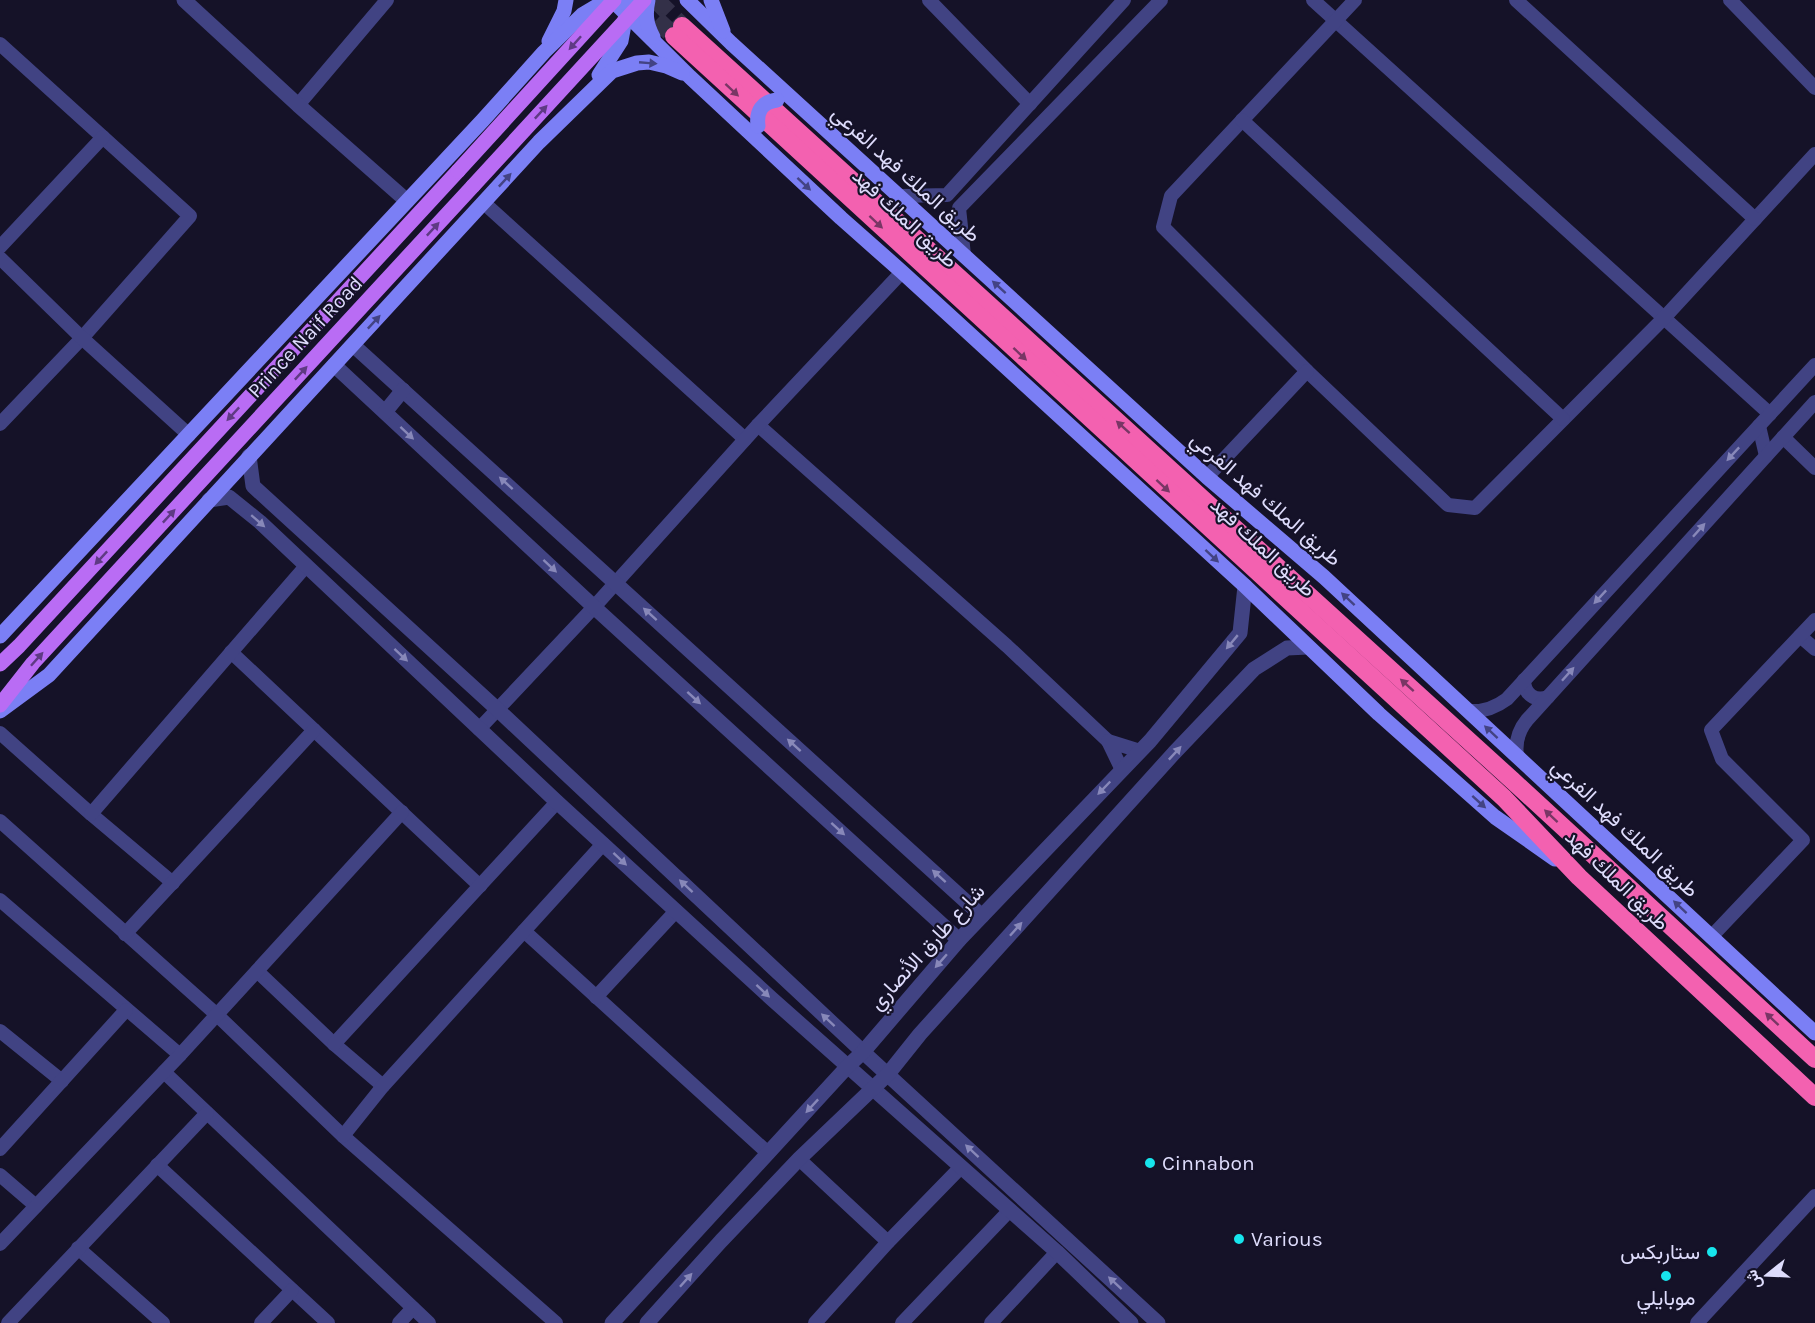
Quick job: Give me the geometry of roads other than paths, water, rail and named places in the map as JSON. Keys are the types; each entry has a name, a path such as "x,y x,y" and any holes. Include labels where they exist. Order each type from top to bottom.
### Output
{"highway":[{"name":"طريق الملك فهد","path":"1815,1059 1503,772 678,31 1504,798 1579,877 1815,1097"}],"main road":[{"path":"544,52 564,11 566,0"},
{"path":"646,0 645,15 648,28 656,44"},
{"name":"Prince Naif Road","path":"0,705 33,663 646,0"},
{"name":"طريق الملك فهد الفرعي","path":"687,0 731,43 1207,477 1324,577 1815,1033"},
{"path":"711,0 721,28 731,43"},
{"path":"544,52 590,9 623,3"},
{"path":"623,3 656,44 690,77 841,218 1245,586 1379,714 1495,817 1579,877"},
{"path":"581,100 621,41 623,3"},
{"name":"Prince Naif Road","path":"0,664 458,171 623,3"},
{"name":"Prince Naif Road","path":"0,636 544,52"},
{"path":"581,100 612,71 637,63 649,62 666,66 690,77"},
{"name":"Prince Naif Road","path":"0,711 49,675 526,156 581,100"},
{"path":"762,144 758,126 758,110 764,104 777,100 798,103"},
{"path":"483,120 495,115 513,118 522,126 526,135 526,156"},
{"path":"1795,1078 1815,1103"}],"street":[{"path":"183,0 407,201"},
{"path":"298,105 387,0"},
{"path":"929,0 1030,104"},
{"path":"901,196 947,195 1124,0"},
{"path":"964,255 959,208 1161,0"},
{"path":"1313,0 1770,414"},
{"path":"1355,0 1171,196 1163,227 1307,371 1448,505 1475,508 1664,318 1815,154"},
{"path":"1516,0 1755,219"},
{"path":"1730,0 1815,88"},
{"path":"0,44 190,216 82,338 0,424"},
{"path":"1242,120 1563,419"},
{"path":"0,247 103,137"},
{"path":"484,203 745,439"},
{"path":"0,258 82,338 189,435"},
{"path":"479,729 902,272"},
{"path":"353,345 982,916"},
{"path":"334,365 594,607 959,940"},
{"path":"1468,711 1485,710 1500,704 1815,365"},
{"path":"1207,477 1307,371"},
{"path":"385,412 404,390"},
{"path":"1517,756 1515,747 1519,732 1527,720 1815,402"},
{"path":"758,425 1007,646 1108,741 1122,770"},
{"path":"1759,426 1766,456"},
{"path":"1783,437 1815,468"},
{"path":"249,456 253,486 497,709 863,1052 1158,1323"},
{"path":"209,500 229,497 260,522 557,802 772,999 1057,1252 1131,1323"},
{"path":"91,814 306,566"},
{"name":"شارع طارق الأنصاري","path":"612,1323 863,1052 959,940 1140,751 1240,633 1245,586"},
{"path":"1712,937 1803,840 1722,759 1711,730 1815,620"},
{"path":"1800,636 1815,649"},
{"path":"647,1323 799,1159 888,1074 920,1035 1174,753 1254,669 1287,648 1308,647"},
{"path":"231,652 480,886"},
{"path":"1524,680 1529,694 1538,699 1548,697"},
{"path":"125,934 314,730"},
{"path":"0,733 173,883"},
{"path":"1108,741 1140,751"},
{"path":"334,1044 557,802"},
{"path":"0,1244 180,1055 402,812"},
{"path":"0,821 217,1015 344,1136 556,1323"},
{"path":"344,1136 383,1086 603,844"},
{"path":"2,906 180,1055"},
{"path":"596,997 676,911"},
{"path":"524,931 768,1153"},
{"path":"257,971 334,1044 383,1086"},
{"path":"0,1149 126,1010"},
{"path":"0,1031 62,1081"},
{"path":"164,1072 429,1323"},
{"path":"8,1323 207,1113"},
{"path":"799,1159 888,1242"},
{"path":"157,1165 328,1323"},
{"path":"815,1323 888,1242 961,1167"},
{"path":"0,1175 36,1206"},
{"path":"1697,1323 1815,1196"},
{"path":"902,1323 1010,1210"},
{"path":"78,1248 163,1323"},
{"path":"991,1323 1057,1252"},
{"path":"261,1323 292,1290"},
{"path":"399,1323 413,1308"}],"tunnel":[{"path":"656,0 682,26"},
{"path":"637,1 674,36"}],"place":[{"name":"Cinnabon","path":"1150,1163"},
{"name":"Various","path":"1239,1239"},
{"name":"ستاربكس","path":"1712,1252"},
{"name":"موبايلي","path":"1666,1276"}]}
